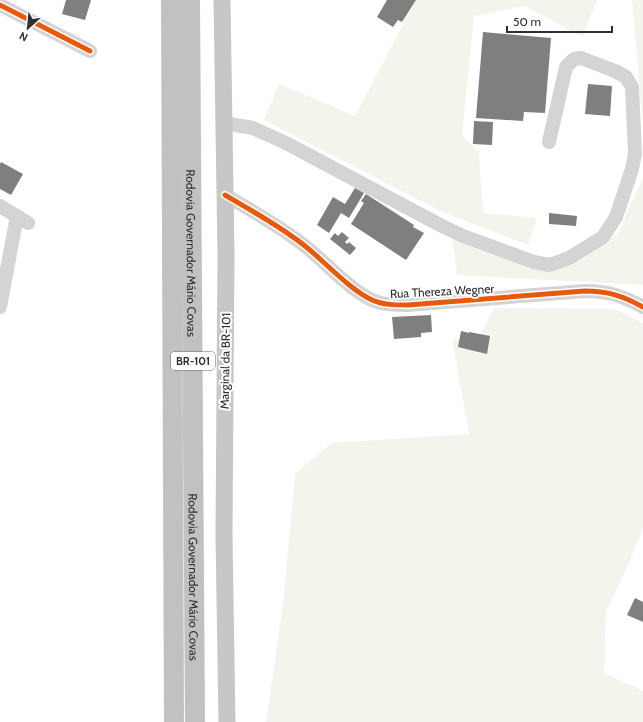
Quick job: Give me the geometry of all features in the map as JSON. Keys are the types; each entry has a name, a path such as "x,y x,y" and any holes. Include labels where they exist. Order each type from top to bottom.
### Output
{"highway":[{"name":"Rodovia Governador Mário Covas","path":"171,0 174,722"},
{"name":"Rodovia Governador Mário Covas","path":"190,0 195,722"}],"main road":[{"name":"Marginal da BR-101","path":"222,0 226,311 224,535 227,722"}],"street":[{"path":"0,5 90,51"},
{"path":"224,123 253,128 286,143 463,236 534,262 550,264 569,258 603,237 616,218 632,169 635,154 632,87 626,78 615,71 581,58 574,59 570,62 566,67 549,142"},
{"name":"Rua Thereza Wegner","path":"225,194 290,235 360,293 372,300 385,304 408,305 584,291 602,291 617,295 643,307"},
{"path":"0,206 23,219 0,307"}],"shaded area":[{"path":"416,0 597,0 583,37 525,6 474,16 462,135 479,153 484,213 537,218 528,245 440,211 264,120 279,84 355,116"},
{"path":"632,0 643,0 643,126"},
{"path":"643,178 643,285 457,275 452,237 548,269 617,235"},
{"path":"494,308 615,309 643,323 643,527 630,561 606,612 604,673 643,691 643,722 266,722 283,605 295,474 331,443 469,434 452,339 479,337"}],"building":[{"path":"66,0 91,0 85,20 62,14"},
{"path":"387,0 416,0 402,22 398,20 393,27 377,17"},
{"path":"483,32 551,38 545,113 524,112 523,121 476,118"},
{"path":"588,84 612,86 610,116 585,114"},
{"path":"474,121 493,122 492,145 473,144"},
{"path":"1,162 23,174 11,195 0,189"},
{"path":"355,188 364,193 349,218 341,213 329,233 317,225 333,197 345,204"},
{"path":"366,194 424,233 406,260 351,224 364,203 361,201"},
{"path":"549,213 577,216 576,226 549,224"},
{"path":"342,232 349,238 345,242 347,244 349,242 356,248 350,255 330,239 335,233 338,236"},
{"path":"431,315 432,332 421,333 421,337 394,339 392,317"},
{"path":"461,331 490,336 487,354 458,347"},
{"path":"635,598 643,602 643,622 627,615"}],"cycle path":[{"path":"0,5 90,51"},
{"path":"225,195 286,232 305,246 355,289 363,295 380,303 408,305 585,291 615,295 643,307"}]}
